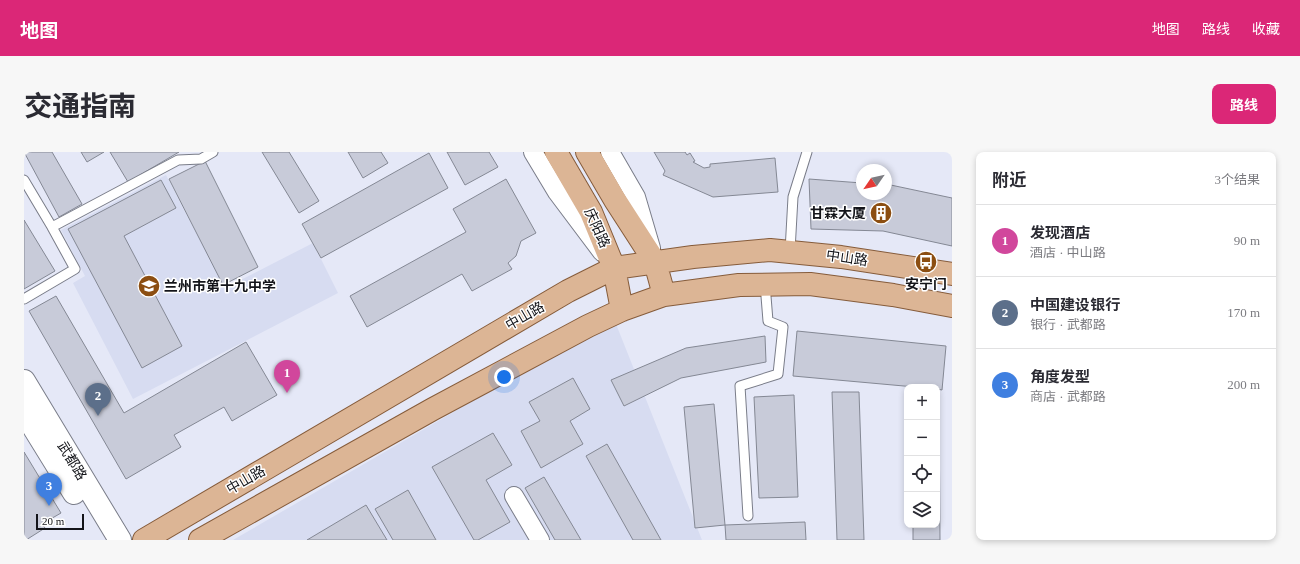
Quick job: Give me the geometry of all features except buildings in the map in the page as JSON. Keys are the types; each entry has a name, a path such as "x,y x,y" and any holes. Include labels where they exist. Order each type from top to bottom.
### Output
{"main road":[{"name":"庆阳路","path":"556,152 591,212 614,268 622,310"},
{"name":"庆阳路","path":"588,152 615,200 655,262 664,295"},
{"name":"中山路","path":"144,540 568,291 614,268 731,252 770,250 790,251 952,274"},
{"path":"200,540 434,409 588,326 622,310 664,295 739,284 810,284 893,295 952,306"},
{"name":"武都路","path":"24,381 120,540"},
{"name":"武都路","path":"24,412 103,540"}],"street":[{"path":"533,152 557,192 614,268"},
{"path":"610,152 636,197 655,262"},
{"path":"514,496 540,540"}],"lane":[{"path":"52,227 178,160 201,159 213,152"},
{"path":"790,251 793,198 806,152"},
{"path":"24,180 75,269 24,299"},
{"path":"748,516 740,386 778,374 783,327 768,321 765,284"}],"shaded area":[{"name":"兰州市第十九中学","path":"166,175 225,288 313,243 338,293 133,399 73,283 85,276 61,230"},
{"path":"614,319 702,540 233,540"}],"place":[{"name":"甘霖大厦","path":"881,213"},
{"name":"安宁门","path":"926,262"},
{"name":"兰州市第十九中学","path":"149,286"},
{"name":"发现酒店","path":"287,393"},
{"name":"中国建设银行","path":"98,416"},
{"name":"角度发型","path":"49,506"}]}
